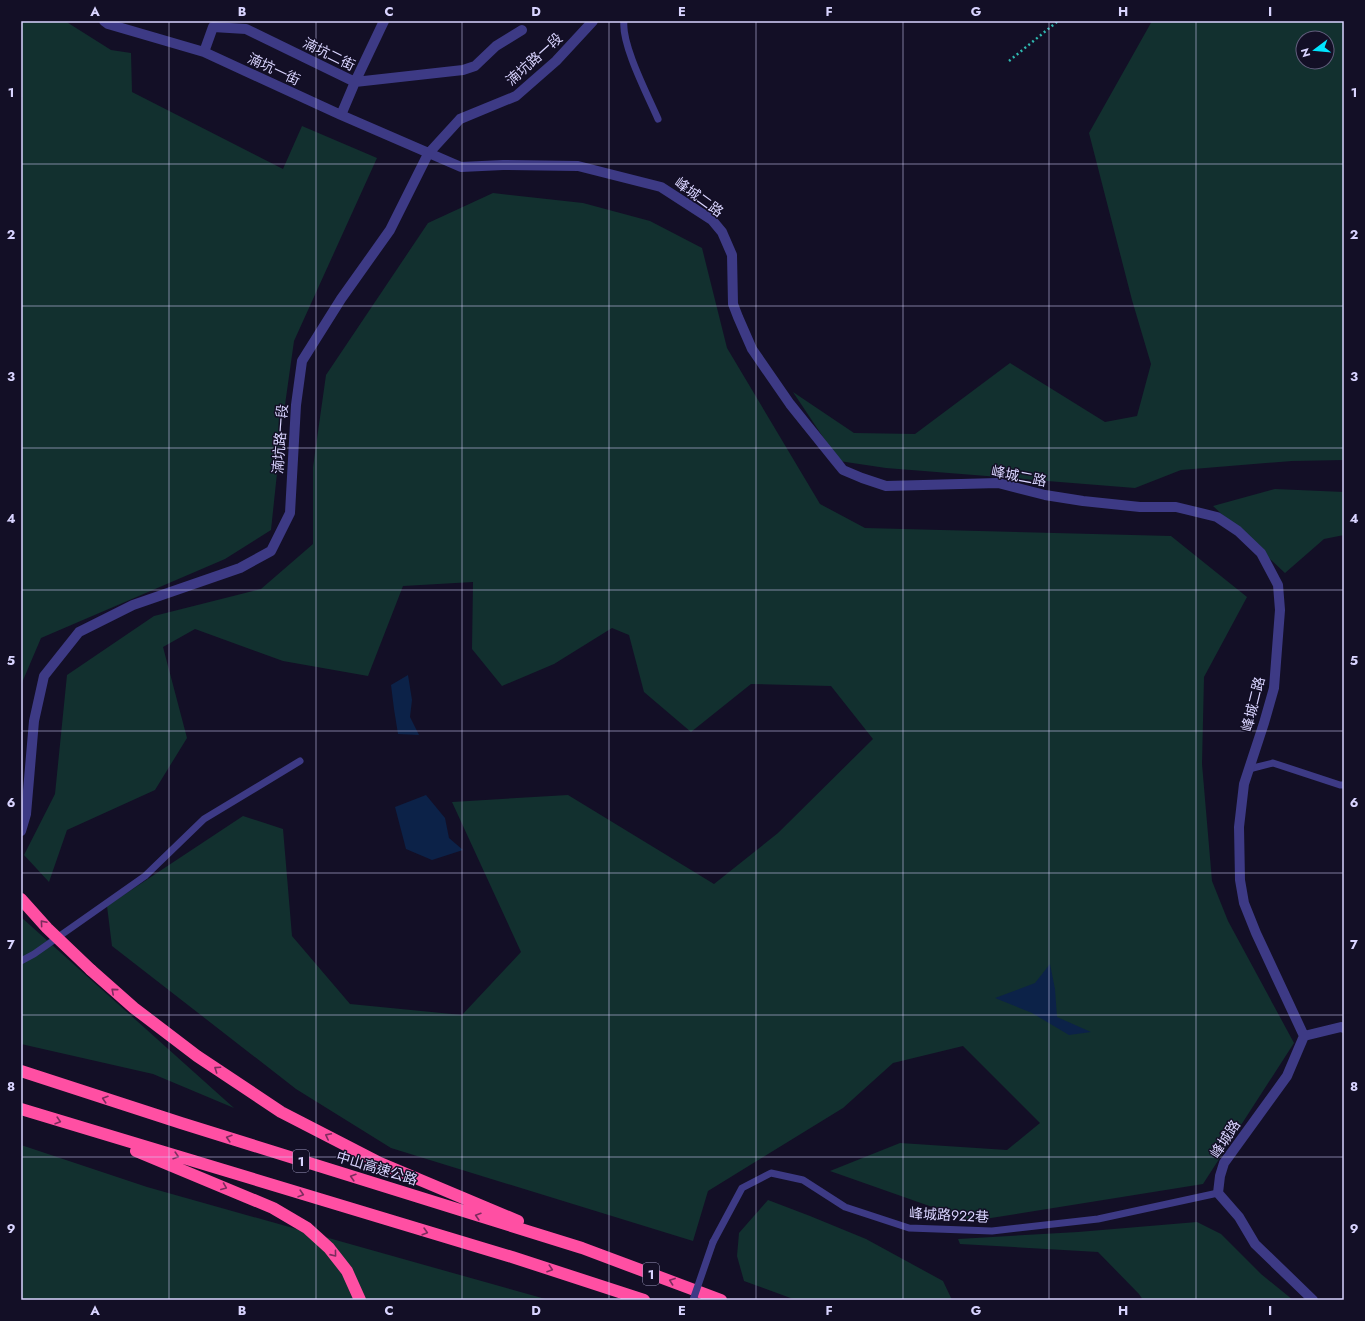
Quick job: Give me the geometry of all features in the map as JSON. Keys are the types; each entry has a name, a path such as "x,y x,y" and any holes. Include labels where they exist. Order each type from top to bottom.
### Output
{"highway":[{"path":"21,899 47,928 134,1008 198,1056 281,1112 380,1163 582,1248"},
{"name":"中山高速公路","path":"21,1071 188,1126 582,1248 721,1300"},
{"name":"1","path":"21,1109 512,1257 644,1300"},
{"path":"99,1133 140,1153 273,1208 307,1228 329,1248 348,1271 360,1300"}],"street":[{"name":"湳坑一街","path":"104,21 108,24 204,52 428,154"},
{"path":"341,115 384,21"},
{"name":"湳坑路一段","path":"21,831 26,814 34,721 44,676 79,632 134,605 240,568 271,551 290,513 296,405 302,361 341,299 390,230 428,154 460,119 516,96 556,61 593,21"},
{"name":"湳坑二街","path":"204,52 213,27 246,29 355,82 463,70 474,66 496,46 522,30"},
{"name":"峰城二路","path":"428,154 461,167 503,165 578,166 661,187 712,220 722,232 732,254 733,304 752,349 790,404 843,470 886,486 998,483 1045,495 1082,501 1140,507 1176,507 1217,517 1238,531 1261,553 1278,585 1280,610 1274,688 1244,784 1239,827 1240,880 1244,903 1256,933 1304,1036"},
{"path":"1304,1036 1344,1028"},
{"name":"峰城路","path":"1218,1193 1220,1176 1224,1163 1286,1076 1304,1036"},
{"path":"1218,1193 1239,1217 1255,1244 1313,1300"}],"lane":[{"path":"624,21 623,28 633,62 658,119"},
{"path":"21,961 34,954 144,876 204,819 300,761"},
{"path":"1249,770 1273,763 1344,785"},
{"name":"峰城路922巷","path":"693,1300 713,1242 742,1188 771,1173 803,1180 844,1207 909,1228 992,1231 1082,1221 1098,1219 1218,1193"}],"path":[{"path":"1009,60 1058,21"}],"green space":[{"path":"21,21 65,21 111,50 131,53 132,92 283,169 302,126 377,158 294,341 282,426 271,530 225,559 41,638 21,685"},
{"path":"1152,21 1344,21 1344,460 1292,461 1181,470 1135,488 886,468 839,461 793,392 854,433 915,434 1010,363 1105,422 1137,416 1151,364 1132,300 1089,133"},
{"path":"493,193 583,203 650,221 702,248 727,348 820,504 865,528 1171,536 1247,597 1204,677 1202,764 1212,881 1228,921 1294,1043 1203,1184 972,1221 830,1171 900,1143 1007,1150 1040,1123 963,1046 893,1063 843,1108 708,1191 693,1241 391,1148 296,1089 112,946 107,906 243,816 283,829 292,936 350,1004 462,1015 521,952 452,802 568,795 714,884 778,833 873,739 831,686 751,684 691,732 644,692 629,635 612,628 554,664 502,686 472,649 473,582 403,586 368,676 283,661 195,629 163,647 187,738 155,790 67,830 49,882 24,855 55,794 67,675 154,616 261,589 313,544 313,467 326,375 428,223"},
{"path":"1275,489 1344,492 1344,535 1324,539 1285,573 1213,506"},
{"path":"21,917 234,1108 153,1074 21,1044"},
{"path":"21,1145 147,1187 549,1300 21,1300"},
{"path":"768,1200 866,1239 943,1281 952,1300 796,1300 744,1281 737,1256 739,1233"},
{"path":"1197,1222 1221,1234 1261,1274 1293,1300 1143,1300 1098,1252 960,1244 958,1239 1078,1232"}],"water":[{"path":"408,675 412,700 410,717 419,735 398,734 391,685"},
{"path":"426,795 445,818 449,838 463,850 432,860 406,849 395,807"},
{"path":"1050,964 1055,989 1057,1017 1091,1032 1069,1035 1032,1013 995,998 1035,983"}]}
